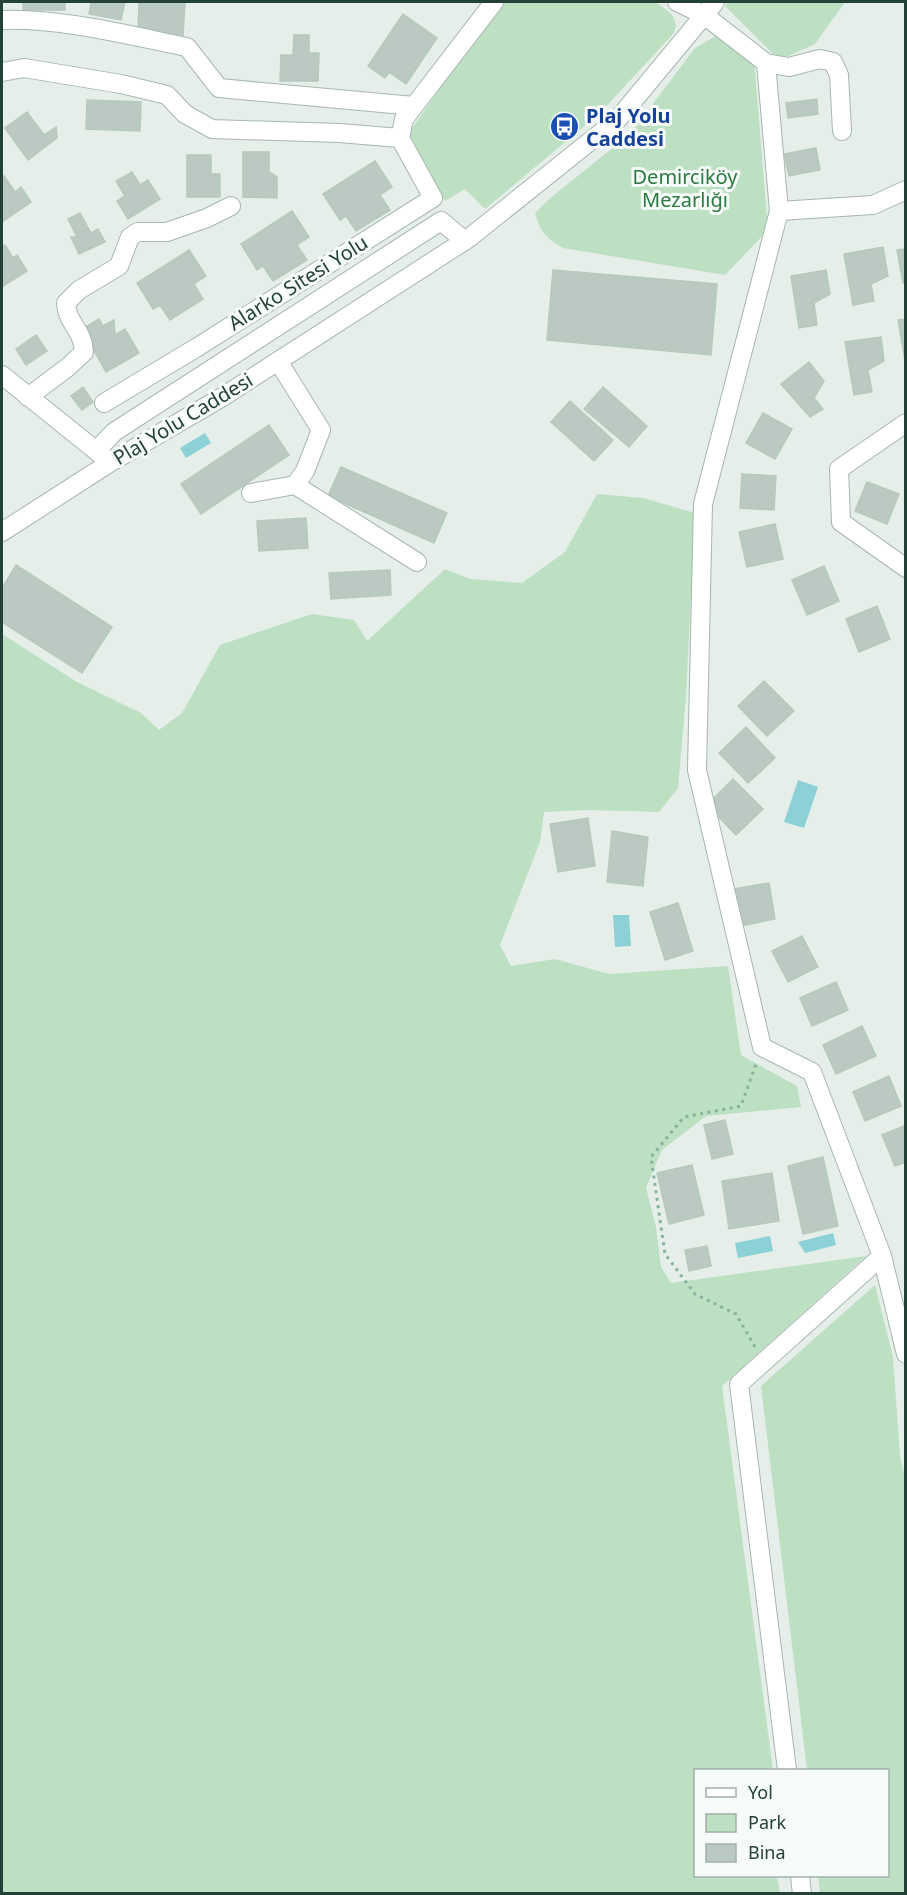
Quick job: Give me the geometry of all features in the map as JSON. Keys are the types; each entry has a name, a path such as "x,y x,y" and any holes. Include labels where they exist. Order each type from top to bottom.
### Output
{"street":[{"path":"2,72 24,68 121,84 167,95 185,114 212,129 400,138 404,119 494,2"},
{"path":"676,2 710,8 766,63 789,67 820,58 833,62 839,75 842,131"},
{"name":"Plaj Yolu Caddesi","path":"2,532 111,462 224,396 465,241 618,119 710,8"},
{"path":"2,20 104,30 187,47 219,88 414,106"},
{"path":"766,63 779,211 704,504 697,770 762,1047 812,1072 882,1256 906,1354"},
{"name":"Alarko Sitesi Yolu","path":"104,403 215,336 433,198 400,138"},
{"path":"779,211 873,205 906,190"},
{"path":"28,397 84,352 83,339 67,314 66,303 79,290 119,266 130,237 138,232 167,232 207,218 231,206"},
{"path":"96,451 114,432 441,221 465,241"},
{"path":"278,362 321,429 305,471 295,485"},
{"path":"2,375 111,462"},
{"path":"906,423 839,469 841,522 906,568"},
{"path":"251,493 295,485 417,562"},
{"path":"787,1769 739,1384 882,1256"},
{"path":"800,1877 802,1893"}],"path":[{"path":"762,1047 741,1106 684,1117 651,1157 665,1254 695,1294 736,1314 763,1362"}],"green space":[{"path":"500,2 655,2 671,14 675,27 674,33 599,114 485,209 465,189 445,201 406,137"},
{"path":"728,2 845,2 815,44 779,60 725,6"},
{"name":"Demirciköy Mezarlığı","path":"718,35 754,60 768,230 725,275 563,248 548,237 539,225 535,213 549,199 630,134 695,48"},
{"path":"597,494 643,498 695,513 686,696 678,788 659,812 588,810 544,812 540,842 500,945 511,966 555,959 609,974 728,966 741,1055 797,1086 801,1107 706,1116 662,1150 646,1188 656,1227 661,1267 671,1283 866,1256 722,1386 773,1769 694,1769 694,1877 777,1877 780,1893 2,1893 2,634 77,682 141,713 159,730 182,713 220,645 312,614 354,620 367,641 445,569 470,579 522,583 565,552"},
{"path":"875,1285 893,1357 900,1457 906,1481 905,1893 820,1893 818,1877 889,1877 889,1769 807,1769 761,1386"}],"water":[{"path":"205,433 211,443 186,458 180,448"},
{"path":"798,780 818,787 804,828 784,822"},
{"path":"613,915 629,915 631,946 615,947"},
{"path":"833,1233 836,1245 805,1253 798,1242"},
{"path":"770,1236 773,1251 738,1258 735,1243"}],"building":[{"path":"23,2 65,2 65,10 23,10"},
{"path":"91,2 125,2 121,20 89,14"},
{"path":"139,2 185,2 183,35 138,33"},
{"path":"403,14 437,38 406,84 389,72 385,78 368,66"},
{"path":"294,35 309,35 309,53 319,53 318,81 280,81 281,55 293,55"},
{"path":"817,99 818,114 788,118 786,103"},
{"path":"87,100 141,102 140,131 86,129"},
{"path":"27,112 44,135 56,127 57,138 28,160 5,128"},
{"path":"816,148 820,170 789,176 784,154"},
{"path":"243,152 269,152 269,172 277,177 277,198 243,197"},
{"path":"187,155 211,155 211,174 220,174 220,197 187,197"},
{"path":"375,161 392,187 380,195 390,210 356,231 346,216 340,220 323,194"},
{"path":"132,172 140,185 148,180 160,199 128,219 117,201 125,196 116,181"},
{"path":"4,176 15,192 21,187 31,202 2,222 2,178"},
{"path":"292,211 309,237 297,245 307,260 273,281 263,266 257,270 241,244"},
{"path":"80,213 91,233 98,229 105,242 79,254 71,237 77,237 68,219"},
{"path":"5,245 13,258 17,255 27,271 2,287 2,247"},
{"path":"883,247 888,276 871,284 874,301 853,305 844,254"},
{"path":"906,249 906,283 903,283 897,250"},
{"path":"189,250 206,276 194,284 203,299 170,320 160,305 153,309 137,283"},
{"path":"553,270 717,284 711,355 547,340"},
{"path":"826,270 830,294 814,303 817,325 799,328 791,276"},
{"path":"99,319 103,326 114,320 115,335 125,329 139,353 106,372 82,329"},
{"path":"906,319 906,366 898,320"},
{"path":"36,335 47,351 26,365 16,349"},
{"path":"881,337 884,361 868,370 872,392 854,395 845,342"},
{"path":"809,362 824,381 814,398 823,409 810,417 781,384"},
{"path":"83,387 93,402 82,410 71,396"},
{"path":"603,387 647,426 629,447 584,409"},
{"path":"570,401 613,440 594,461 551,422"},
{"path":"763,413 792,429 775,459 746,443"},
{"path":"269,425 289,455 201,514 181,484"},
{"path":"341,467 447,513 434,543 328,496"},
{"path":"742,474 776,476 774,510 740,508"},
{"path":"867,482 899,494 887,524 855,511"},
{"path":"306,518 308,548 259,551 257,521"},
{"path":"775,524 783,559 747,567 739,532"},
{"path":"16,565 112,627 82,673 2,622 2,588"},
{"path":"824,566 839,601 807,615 792,580"},
{"path":"390,570 391,595 331,599 329,573"},
{"path":"877,606 890,639 859,652 846,619"},
{"path":"764,681 794,711 767,736 738,706"},
{"path":"746,727 775,758 748,783 719,753"},
{"path":"733,779 763,809 736,835 707,805"},
{"path":"588,818 595,866 558,872 550,824"},
{"path":"612,831 648,837 643,886 607,882"},
{"path":"769,883 775,919 740,926 733,889"},
{"path":"678,903 693,951 665,960 650,912"},
{"path":"802,936 818,967 788,982 772,951"},
{"path":"836,982 848,1010 812,1026 800,998"},
{"path":"862,1026 876,1056 836,1074 823,1045"},
{"path":"889,1076 901,1106 865,1121 853,1092"},
{"path":"725,1120 733,1154 712,1159 704,1125"},
{"path":"906,1125 906,1162 895,1166 882,1135"},
{"path":"823,1157 838,1226 803,1234 788,1166"},
{"path":"692,1165 704,1215 669,1224 657,1173"},
{"path":"772,1173 779,1221 729,1229 722,1181"},
{"path":"707,1246 711,1266 689,1271 685,1250"}],"place":[{"name":"Plaj Yolu Caddesi","path":"565,127"}]}
